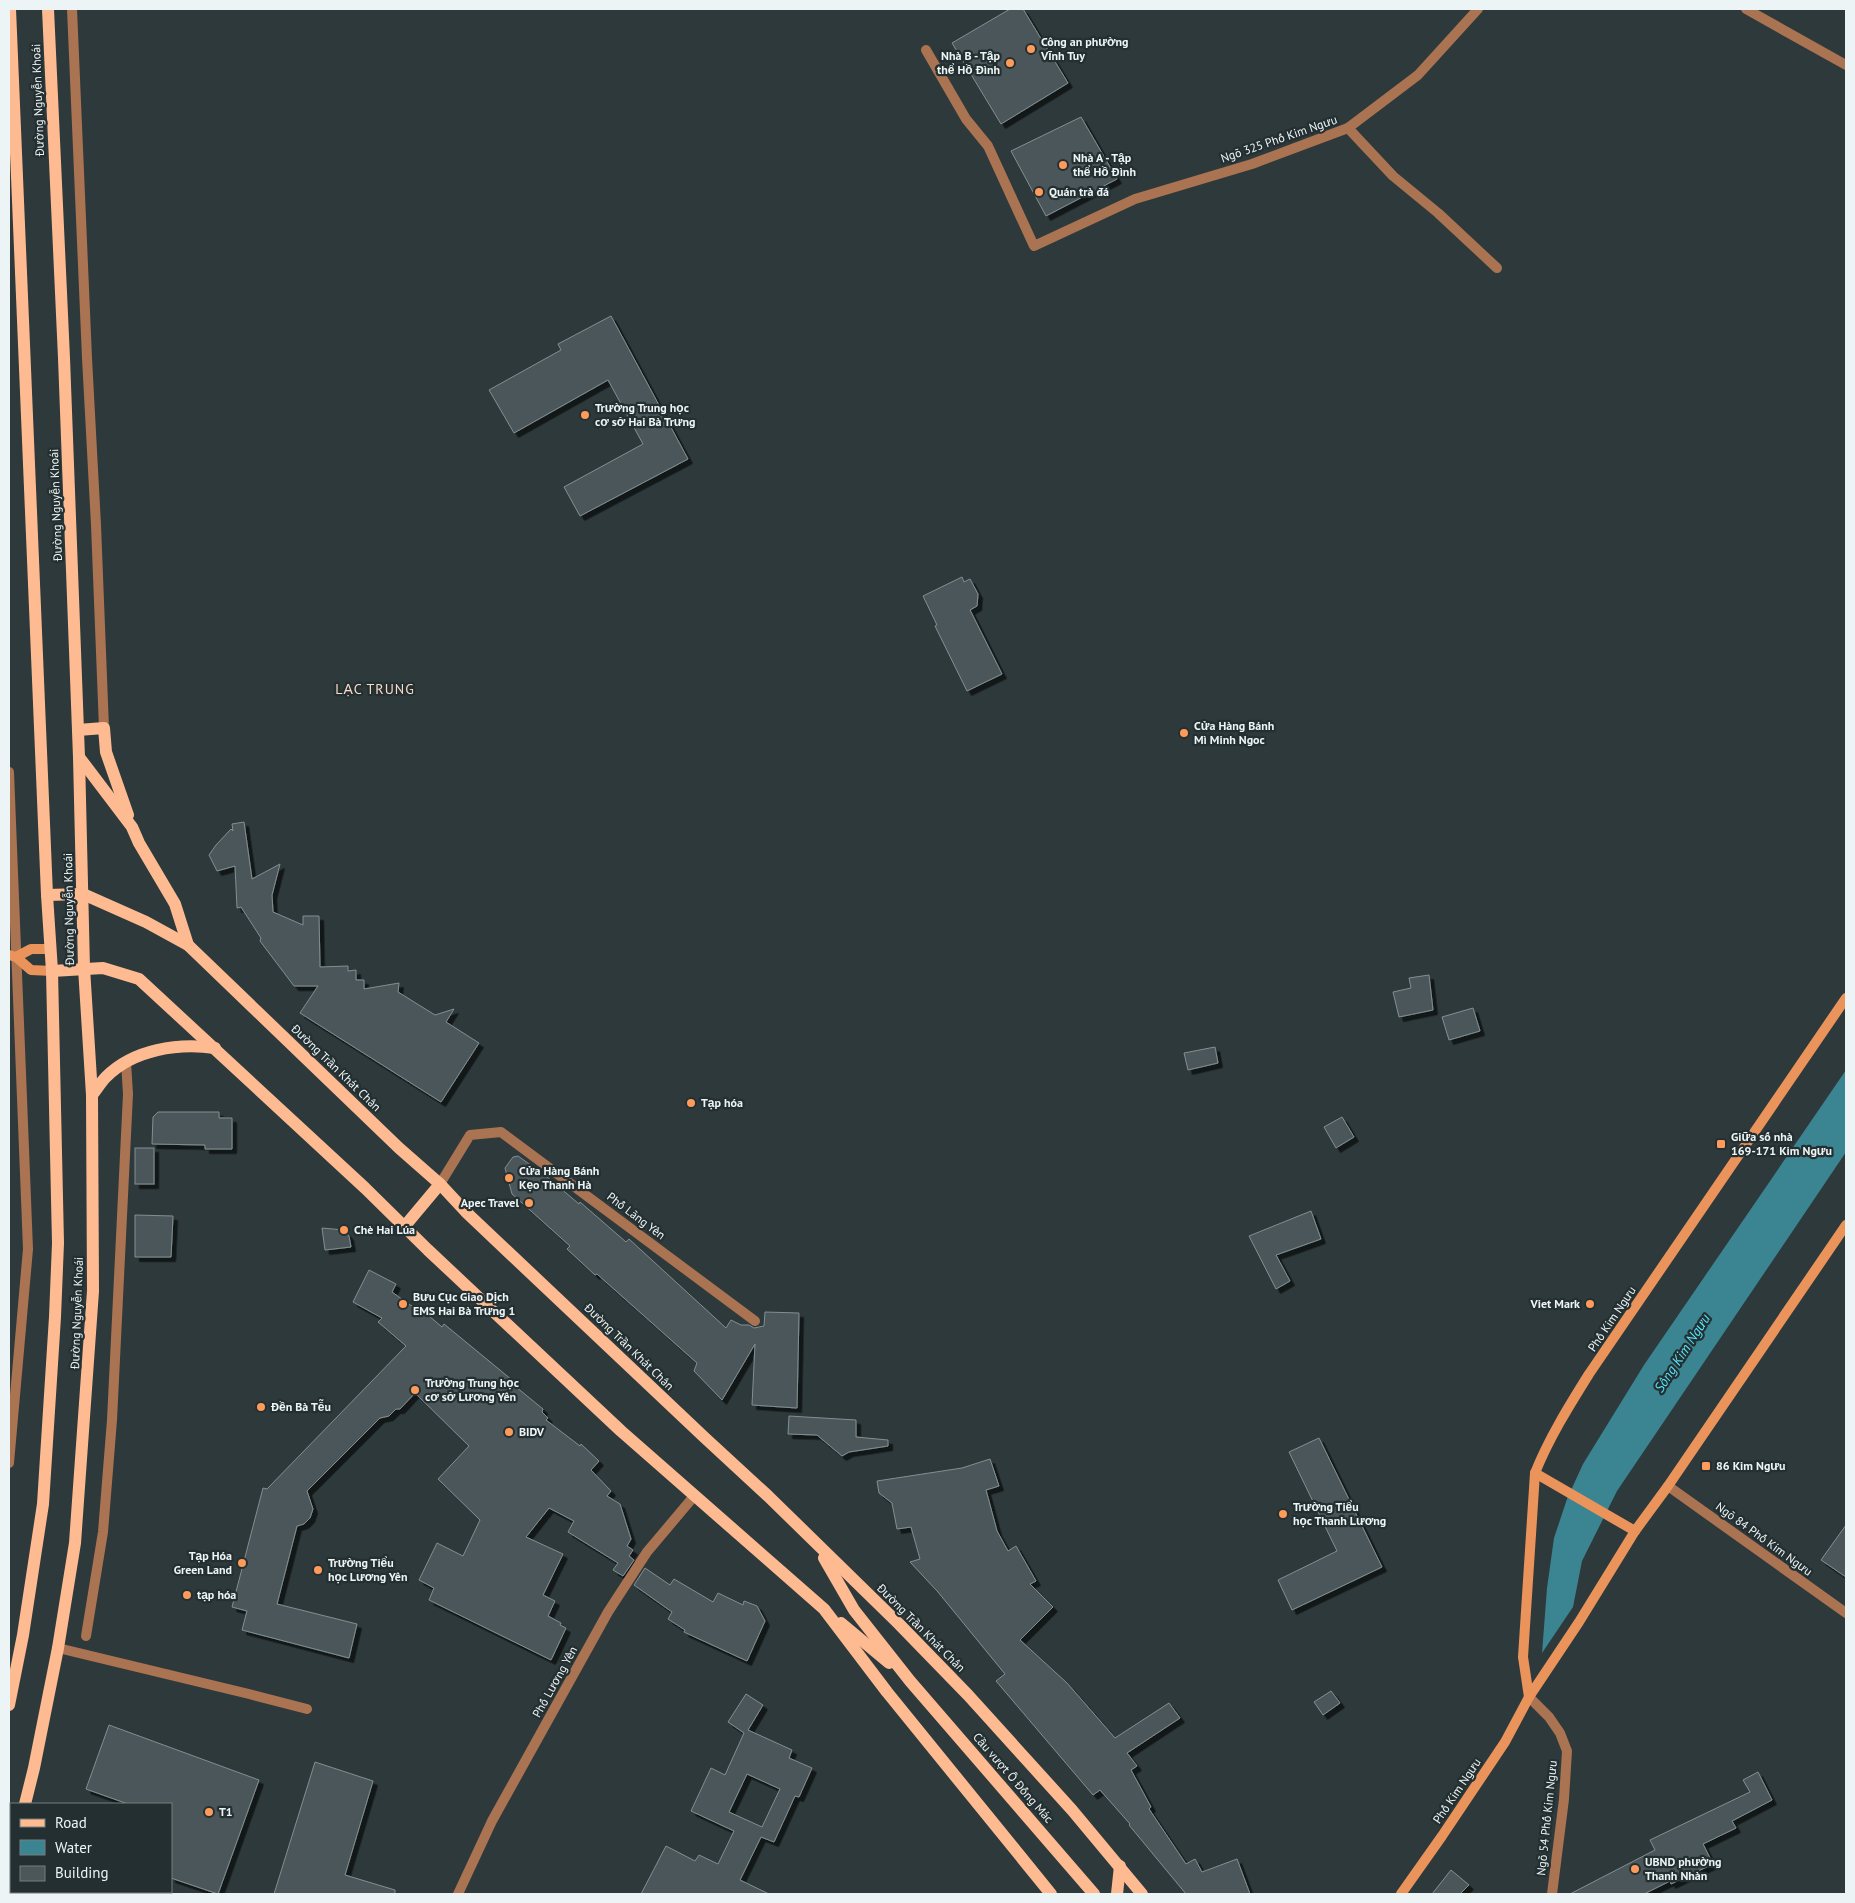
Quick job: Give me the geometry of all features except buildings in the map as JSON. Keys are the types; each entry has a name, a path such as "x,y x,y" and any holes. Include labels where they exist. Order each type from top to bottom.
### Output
{"main road":[{"name":"Đường Nguyễn Khoái","path":"9,1705 23,1635 43,1504 58,1243 52,971 47,895 10,9"},
{"name":"Đường Nguyễn Khoái","path":"24,1803 34,1768 58,1648 75,1543 93,1291 92,1095 84,968 80,757 48,9"},
{"path":"78,730 104,728 106,752 132,827 139,843 174,904 188,945"},
{"path":"80,757 132,827"},
{"name":"Đường Trần Khát Chân","path":"47,895 83,894 146,922 188,945 399,1148 440,1184 467,1213 768,1496 818,1547 899,1624 968,1695 1072,1810 1142,1894"},
{"path":"13,956 31,949 50,949"},
{"path":"13,956 31,970 52,971 103,968 139,978 621,1431 824,1609 887,1692 1051,1894"},
{"name":"Phố Kim Ngưu","path":"1529,1697 1523,1657 1535,1473 1556,1428 1590,1374 1846,998"},
{"path":"92,1095 107,1076 126,1062 151,1051 184,1046 215,1048"},
{"path":"404,1227 440,1184"},
{"name":"Phố Kim Ngưu","path":"1401,1894 1505,1742 1529,1697 1579,1622 1635,1531 1668,1486 1846,1225"},
{"path":"1535,1473 1635,1531"},
{"name":"Cầu vượt Ô Đống Mác","path":"818,1547 854,1610 910,1681 1094,1894"},
{"name":"Cầu vượt Ô Đống Mác","path":"824,1609 910,1681"},
{"path":"1117,1894 1120,1866"}],"street":[{"path":"72,9 87,358 98,553 104,728"},
{"name":"Ngõ 325 Phố Kim Ngưu","path":"926,50 966,119 988,146 1034,246 1135,199 1252,164 1348,128 1418,75 1478,9"},
{"path":"1746,9 1846,65"},
{"path":"1348,128 1393,176 1438,213 1498,268"},
{"path":"9,772 13,956 28,1249 9,1463"},
{"path":"86,1636 103,1532 112,1420 128,1094 126,1062"},
{"name":"Phố Lãng Yên","path":"440,1184 470,1135 500,1132 755,1321"},
{"name":"Ngõ 84 Phố Kim Ngưu","path":"1668,1486 1846,1613"},
{"name":"Phố Lương Yên","path":"458,1894 492,1821 608,1612 647,1552 695,1494"},
{"path":"58,1648 249,1694 307,1710"},
{"name":"Ngõ 54 Phố Kim Ngưu","path":"1529,1697 1549,1717 1560,1733 1567,1751 1564,1799 1552,1894"}],"water":[{"name":"Sông Kim Ngưu","path":"1846,1070 1846,1152 1617,1491 1582,1561 1573,1607 1542,1653 1547,1588 1554,1538 1567,1499 1583,1464 1644,1365"}],"place":[{"name":"Công an phường Vĩnh Tuy","path":"1031,49"},
{"name":"Nhà B - Tập thể Hồ Đình","path":"1010,63"},
{"name":"Nhà A - Tập thể Hồ Đình","path":"1063,165"},
{"name":"Quán trà đá","path":"1039,192"},
{"name":"Trường Trung học cơ sở Hai Bà Trưng","path":"585,415"},
{"name":"Cửa Hàng Bánh Mì Minh Ngoc","path":"1184,733"},
{"name":"Tạp hóa","path":"691,1103"},
{"name":"Giữa số nhà 169-171 Kim Ngưu","path":"1721,1144"},
{"name":"Cửa Hàng Bánh Kẹo Thanh Hà","path":"509,1178"},
{"name":"Apec Travel","path":"529,1203"},
{"name":"Chè Hai Lúa","path":"344,1230"},
{"name":"Bưu Cục Giao Dịch EMS Hai Bà Trưng 1","path":"403,1304"},
{"name":"Viet Mark","path":"1590,1304"},
{"name":"Trường Trung học cơ sở Lương Yên","path":"415,1390"},
{"name":"Đền Bà Tễu","path":"261,1407"},
{"name":"BIDV","path":"509,1432"},
{"name":"86 Kim Ngưu","path":"1706,1466"},
{"name":"Trường Tiểu học Thanh Lương","path":"1283,1514"},
{"name":"Tạp Hóa Green Land","path":"242,1563"},
{"name":"Trường Tiểu học Lương Yên","path":"318,1570"},
{"name":"tạp hóa","path":"187,1595"},
{"name":"T1","path":"209,1812"},
{"name":"UBND phường Thanh Nhàn","path":"1635,1869"}],"district":[{"name":"LẠC TRUNG","path":"375,689"}]}
